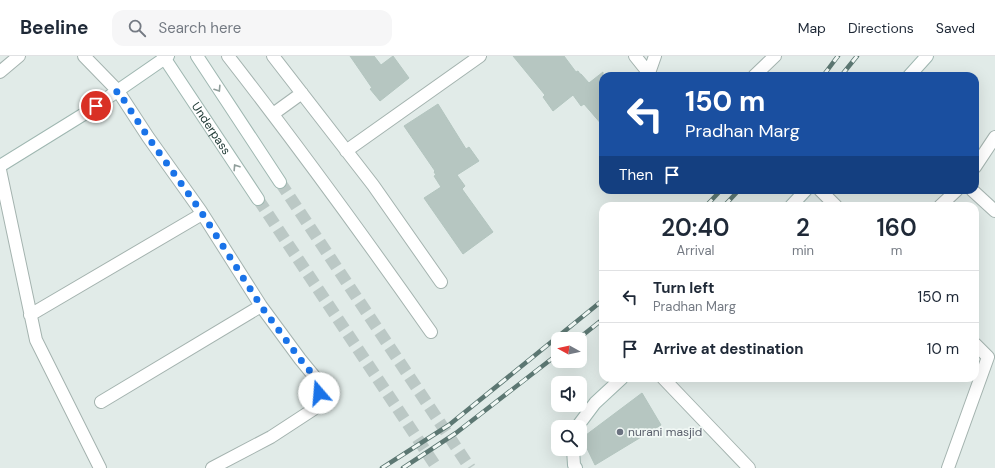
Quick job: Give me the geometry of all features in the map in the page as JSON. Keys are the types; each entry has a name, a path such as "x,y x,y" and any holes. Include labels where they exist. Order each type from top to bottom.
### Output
{"street":[{"path":"0,72 19,56"},
{"path":"84,56 118,91 202,214 261,306 318,381 320,405 271,437 212,468"},
{"path":"197,56 280,182"},
{"path":"228,56 357,227 431,332"},
{"path":"273,56 373,185 441,282"},
{"path":"346,151 480,56"},
{"path":"635,56 648,72"},
{"path":"651,72 655,56"},
{"path":"758,72 775,56"},
{"path":"913,72 927,56"},
{"path":"0,166 84,114 165,57"},
{"name":"Underpass","path":"165,57 258,199"},
{"path":"273,114 302,93"},
{"path":"979,161 995,137"},
{"path":"0,170 36,340 100,468"},
{"path":"795,202 802,194"},
{"path":"824,194 832,202"},
{"path":"944,202 953,194"},
{"path":"976,194 995,211"},
{"path":"30,315 202,214"},
{"path":"101,402 261,306"},
{"path":"948,468 992,358 979,347"},
{"path":"582,420 595,403 618,382"},
{"path":"667,382 749,468"},
{"path":"573,456 576,468"}],"building":[{"path":"350,56 374,56 381,65 393,56 409,78 380,101 370,89 372,88"},
{"path":"513,56 564,56 576,72 578,71 589,83 599,75 599,121 584,104 581,106 573,95 553,111 543,97 545,95"},
{"path":"438,104 466,149 469,147 479,161 457,175 465,186 462,189 493,232 463,254 424,198 441,187 434,176 436,175 434,172 435,171 404,126"},
{"name":"nurani masjid","path":"642,393 661,425 595,465 587,448 587,434"}],"tunnel":[{"path":"280,182 470,468"},
{"path":"258,199 437,468"}],"railway":[{"path":"826,72 838,56"},
{"path":"844,72 857,56"},
{"path":"710,202 717,194"},
{"path":"728,202 735,194"},
{"path":"382,468 449,425 599,303"},
{"path":"587,332 599,322"},
{"path":"403,468 456,433 551,359"}],"place":[{"name":"nurani masjid","path":"620,432"}],"route":[{"path":"96,106 118,91 148,137 200,210 261,306 318,381 319,393"}]}
